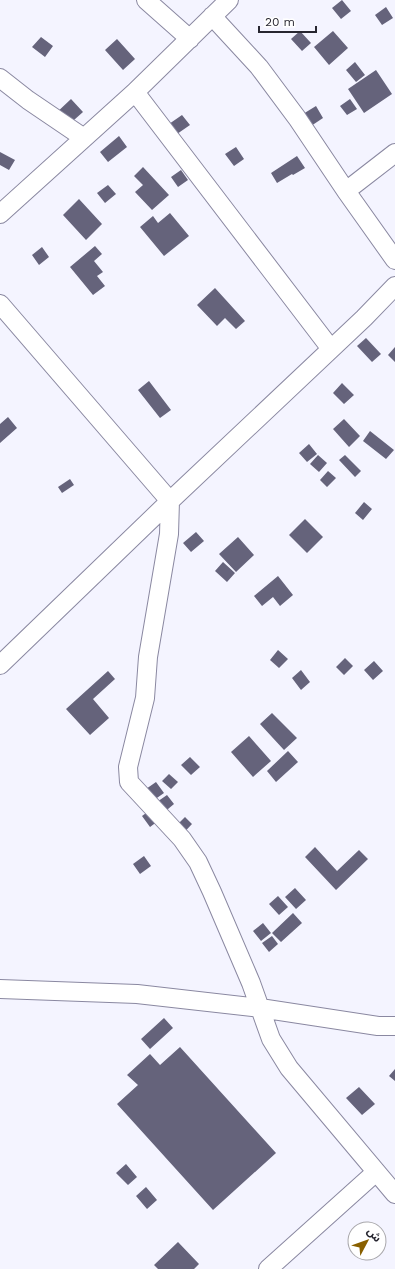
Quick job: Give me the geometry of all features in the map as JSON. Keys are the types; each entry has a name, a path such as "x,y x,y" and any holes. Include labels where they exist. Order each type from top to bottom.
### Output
{"street":[{"path":"146,0 190,39"},
{"path":"0,214 134,92 230,0"},
{"path":"212,16 258,67 297,118 346,192 395,260"},
{"path":"0,78 28,100 84,138"},
{"path":"134,92 331,349"},
{"path":"346,192 395,153"},
{"path":"0,665 395,286"},
{"path":"0,304 170,502 169,534 148,657 144,698 128,767 129,782 182,839 198,862 251,982 270,1039 289,1068 395,1194"},
{"path":"0,989 137,994 260,1008 378,1026 395,1026"},
{"path":"268,1269 376,1172"}],"building":[{"path":"342,0 351,11 341,19 332,8"},
{"path":"386,7 393,18 382,25 375,15"},
{"path":"300,31 311,43 302,51 291,39"},
{"path":"333,31 348,48 329,65 314,47"},
{"path":"41,37 53,46 45,57 32,47"},
{"path":"117,39 135,59 123,70 105,50"},
{"path":"355,62 365,75 356,82 346,70"},
{"path":"376,70 392,94 364,113 348,89"},
{"path":"71,99 83,112 65,128 53,116"},
{"path":"350,99 357,109 347,115 340,106"},
{"path":"316,106 323,118 311,126 303,114"},
{"path":"182,115 190,125 177,134 169,124"},
{"path":"119,136 127,147 108,162 100,152"},
{"path":"236,147 244,159 234,166 225,154"},
{"path":"0,152 15,160 9,170 0,165"},
{"path":"297,156 305,168 277,183 271,173"},
{"path":"143,167 169,195 152,210 135,192 143,185 134,176"},
{"path":"181,170 188,180 178,187 171,177"},
{"path":"108,185 116,194 105,203 97,193"},
{"path":"79,199 102,224 86,240 63,215"},
{"path":"170,213 189,236 164,256 140,227 153,216 158,223"},
{"path":"95,246 102,254 94,261 103,272 97,276 105,286 93,295 70,267"},
{"path":"42,247 49,257 39,265 32,255"},
{"path":"215,288 245,321 236,329 225,318 217,326 197,305"},
{"path":"366,338 381,354 372,362 357,346"},
{"path":"395,347 395,362 388,355"},
{"path":"149,381 171,410 160,418 138,390"},
{"path":"342,383 354,395 344,404 333,393"},
{"path":"8,417 17,428 0,443 0,424"},
{"path":"344,419 360,436 349,447 333,429"},
{"path":"370,431 394,450 386,459 363,441"},
{"path":"309,444 317,454 307,462 299,453"},
{"path":"318,455 327,463 319,472 310,464"},
{"path":"345,455 361,471 355,477 339,460"},
{"path":"328,471 336,478 327,487 320,480"},
{"path":"70,479 74,485 62,493 58,487"},
{"path":"364,502 372,509 363,520 355,513"},
{"path":"305,519 323,537 307,553 289,535"},
{"path":"196,532 204,541 191,552 183,543"},
{"path":"238,537 254,555 236,572 219,554"},
{"path":"223,562 235,573 227,582 215,571"},
{"path":"278,576 293,595 280,606 273,597 262,606 254,596"},
{"path":"278,650 288,659 279,668 270,660"},
{"path":"345,658 353,666 344,675 336,667"},
{"path":"374,661 383,671 373,680 364,670"},
{"path":"301,670 310,682 301,690 292,678"},
{"path":"108,671 115,679 93,699 109,718 90,735 66,709"},
{"path":"272,713 297,738 284,750 260,724"},
{"path":"249,736 271,761 253,777 231,752"},
{"path":"288,751 298,762 276,782 267,771"},
{"path":"190,757 200,767 191,775 181,765"},
{"path":"169,774 178,782 171,789 162,781"},
{"path":"156,782 164,793 154,800 146,789"},
{"path":"167,795 174,804 162,814 154,804"},
{"path":"153,808 162,818 150,827 142,816"},
{"path":"185,817 192,824 177,840 169,833"},
{"path":"315,847 337,871 359,850 368,859 336,890 305,857"},
{"path":"144,856 151,866 140,874 133,864"},
{"path":"295,888 306,900 296,909 285,897"},
{"path":"278,896 288,907 279,915 269,904"},
{"path":"293,913 302,923 281,942 272,933"},
{"path":"263,923 271,933 261,941 253,931"},
{"path":"272,936 278,944 269,952 262,943"},
{"path":"164,1018 173,1028 150,1049 141,1039"},
{"path":"180,1047 276,1153 213,1210 117,1104 138,1085 127,1075 150,1054 160,1065"},
{"path":"395,1069 395,1081 389,1076"},
{"path":"359,1087 375,1104 362,1115 346,1098"},
{"path":"126,1164 137,1177 128,1185 116,1173"},
{"path":"146,1187 157,1200 147,1209 136,1196"},
{"path":"178,1242 199,1264 194,1269 158,1269 154,1265"}]}
